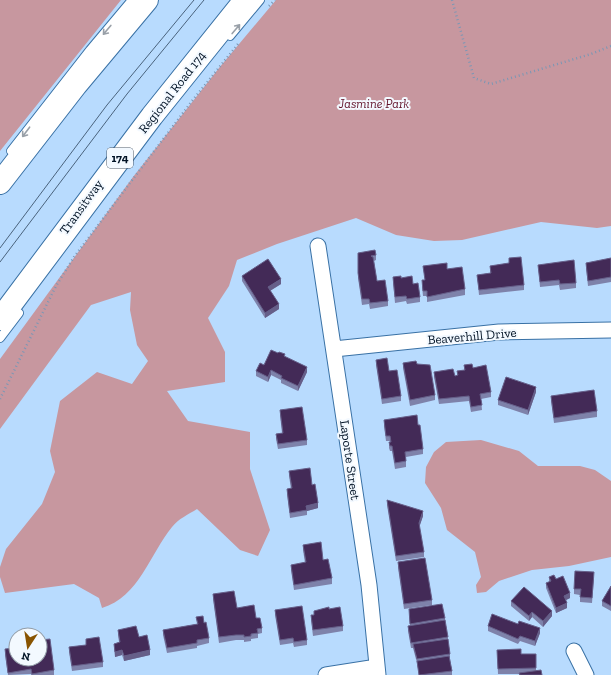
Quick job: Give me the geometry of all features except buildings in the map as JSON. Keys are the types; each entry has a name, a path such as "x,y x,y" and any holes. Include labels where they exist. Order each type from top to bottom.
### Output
{"highway":[{"path":"0,183 76,85 148,0"},
{"name":"Regional Road 174","path":"0,319 152,116 245,0"}],"street":[{"name":"Laporte Street","path":"318,246 369,585 377,671"},
{"name":"Beaverhill Drive","path":"334,348 499,332 611,330"},
{"path":"574,651 586,675"},
{"path":"326,675 377,671"}],"lane":[{"path":"4,160 85,56 132,0"},
{"path":"224,43 260,0"},
{"path":"0,338 24,305"}],"path":[{"path":"265,12 275,0"},
{"path":"452,0 474,78 482,82 491,84 611,46"},
{"path":"0,400 53,291 74,257 192,101 240,41"}],"green space":[{"path":"0,0 121,0 0,151"},
{"name":"Jasmine Park","path":"276,0 611,0 611,226 597,228 541,222 462,240 434,241 396,235 356,218 277,244 237,260 229,286 208,318 225,352 225,382 167,391 188,421 250,432 250,469 270,530 258,556 240,550 197,509 174,524 135,585 115,602 102,608 99,598 74,584 5,593 0,577 0,567 6,549 42,504 55,472 50,451 60,401 97,372 132,384 148,361 137,345 130,310 131,292 91,305 0,429 0,359 133,177 219,68"},
{"path":"481,440 519,451 538,466 580,466 595,470 611,481 611,557 569,566 532,570 499,581 486,592 477,593 476,585 481,577 475,552 447,530 441,508 425,483 426,467 434,452 446,442"}],"tram line":[{"path":"0,248 107,105 194,0"},
{"path":"0,262 127,94 204,0"}]}
